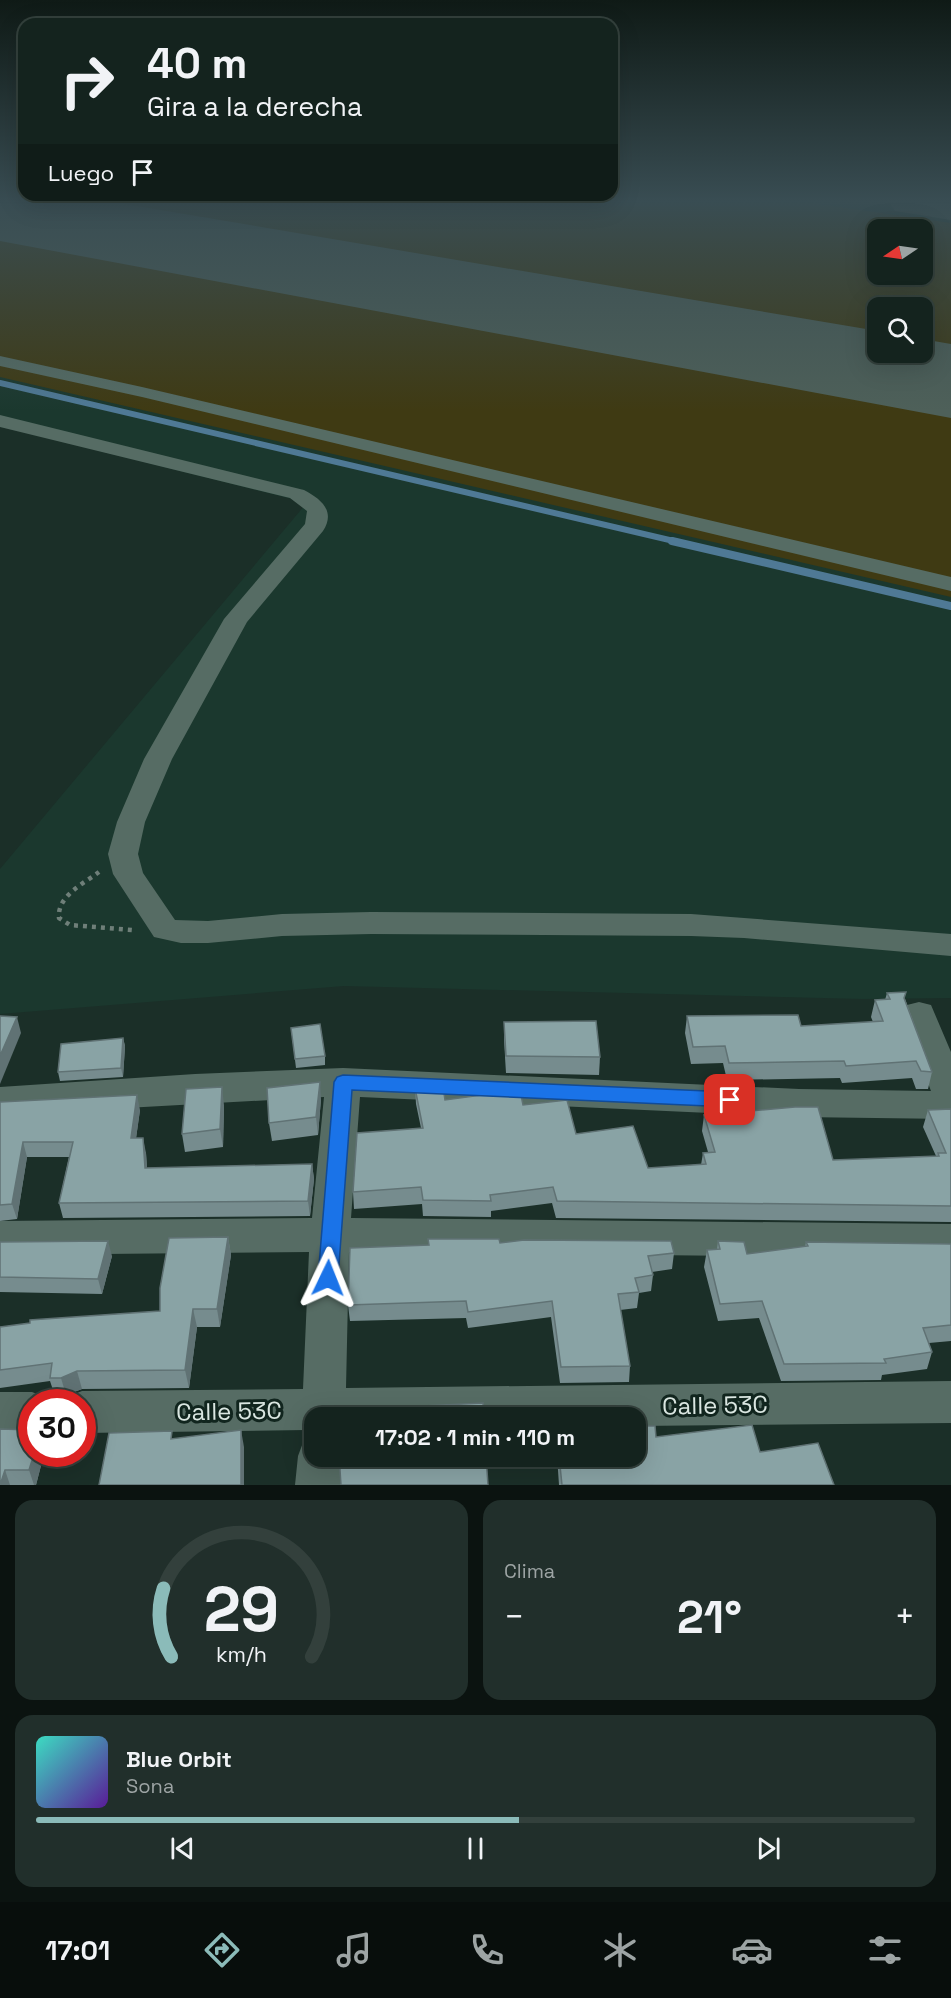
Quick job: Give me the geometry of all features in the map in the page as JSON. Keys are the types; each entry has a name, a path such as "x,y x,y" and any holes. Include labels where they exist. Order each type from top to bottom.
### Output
{"street":[{"path":"0,361 142,392 951,584"},
{"path":"0,421 297,494 313,503 319,512 320,518 315,526 236,619 158,759 131,822 123,854 128,874 165,928 181,932 208,932 282,925 371,923 702,926 744,927 951,945"},
{"path":"919,1014 951,1097"},
{"path":"0,1101 195,1088 343,1082 799,1103 951,1105"},
{"path":"323,1407 330,1235 343,1082"},
{"path":"0,1238 330,1235 951,1241"},
{"name":"Calle 53C","path":"646,1408 951,1402"},
{"name":"Calle 53C","path":"96,1412 304,1414"},
{"path":"0,1413 18,1413"},
{"path":"318,1485 319,1467"}],"path":[{"path":"123,854 64,899 58,908 59,918 70,925 120,930 165,928"}],"shaded area":[{"path":"0,272 867,272 867,285 933,285 933,272 951,272 951,998 863,999 344,986 0,1014 0,869 305,505 300,501 0,426"},
{"path":"0,272 195,272 951,413 951,597 0,377"},
{"path":"507,272 867,272 867,285 933,285 933,272 951,272 951,347 933,344 933,297 867,297 867,333"}],"building":[{"path":"906,992 904,998 932,1072 921,1071 916,1061 846,1066 844,1061 729,1063 725,1046 693,1047 687,1016 798,1015 801,1026 883,1021 875,1000 890,999 887,993"},
{"path":"0,1016 17,1017 0,1056"},
{"path":"596,1021 600,1057 506,1056 504,1022"},
{"path":"320,1024 325,1056 295,1059 291,1028"},
{"path":"123,1038 121,1068 58,1072 61,1044"},
{"path":"320,1082 316,1117 269,1123 267,1088"},
{"path":"222,1087 220,1129 182,1134 186,1089"},
{"path":"443,1087 445,1100 520,1090 523,1105 567,1100 576,1134 633,1126 648,1168 706,1164 703,1153 715,1152 704,1115 795,1107 818,1107 833,1160 939,1156 938,1153 946,1153 928,1110 951,1109 951,1206 557,1201 553,1187 490,1195 491,1201 423,1200 421,1187 353,1192 357,1133 423,1128 415,1088"},
{"path":"137,1095 131,1138 143,1138 145,1168 312,1164 308,1201 59,1203 73,1142 23,1142 12,1204 0,1205 0,1102"},
{"path":"228,1237 217,1309 193,1309 185,1370 77,1371 61,1378 50,1378 52,1363 0,1370 0,1327 30,1323 30,1320 160,1311 160,1288 169,1238"},
{"path":"428,1239 499,1239 500,1243 524,1240 671,1241 674,1253 648,1256 653,1275 635,1278 639,1292 618,1294 630,1366 561,1367 552,1301 468,1312 466,1301 348,1305 350,1248 429,1245"},
{"path":"108,1241 98,1279 0,1277 0,1242"},
{"path":"718,1241 744,1242 747,1254 808,1246 806,1242 951,1244 951,1325 923,1328 932,1352 884,1359 886,1363 784,1364 762,1301 720,1304 707,1250 720,1249"},
{"path":"483,1403 483,1407 424,1407"},
{"path":"752,1425 760,1452 818,1443 834,1485 562,1485 560,1467 646,1467 646,1426 655,1426 656,1437"},
{"path":"0,1429 18,1430 18,1467 30,1467 29,1470 5,1470 0,1485"},
{"path":"241,1430 241,1485 99,1485 109,1433 172,1431 171,1439"},
{"path":"340,1467 487,1467 488,1485 341,1485"}],"waterway":[{"path":"0,383 678,542"},
{"path":"672,541 951,606"}],"runway":[{"path":"339,272 951,381"}],"route":[{"path":"328,1278 343,1082 730,1100"}]}
